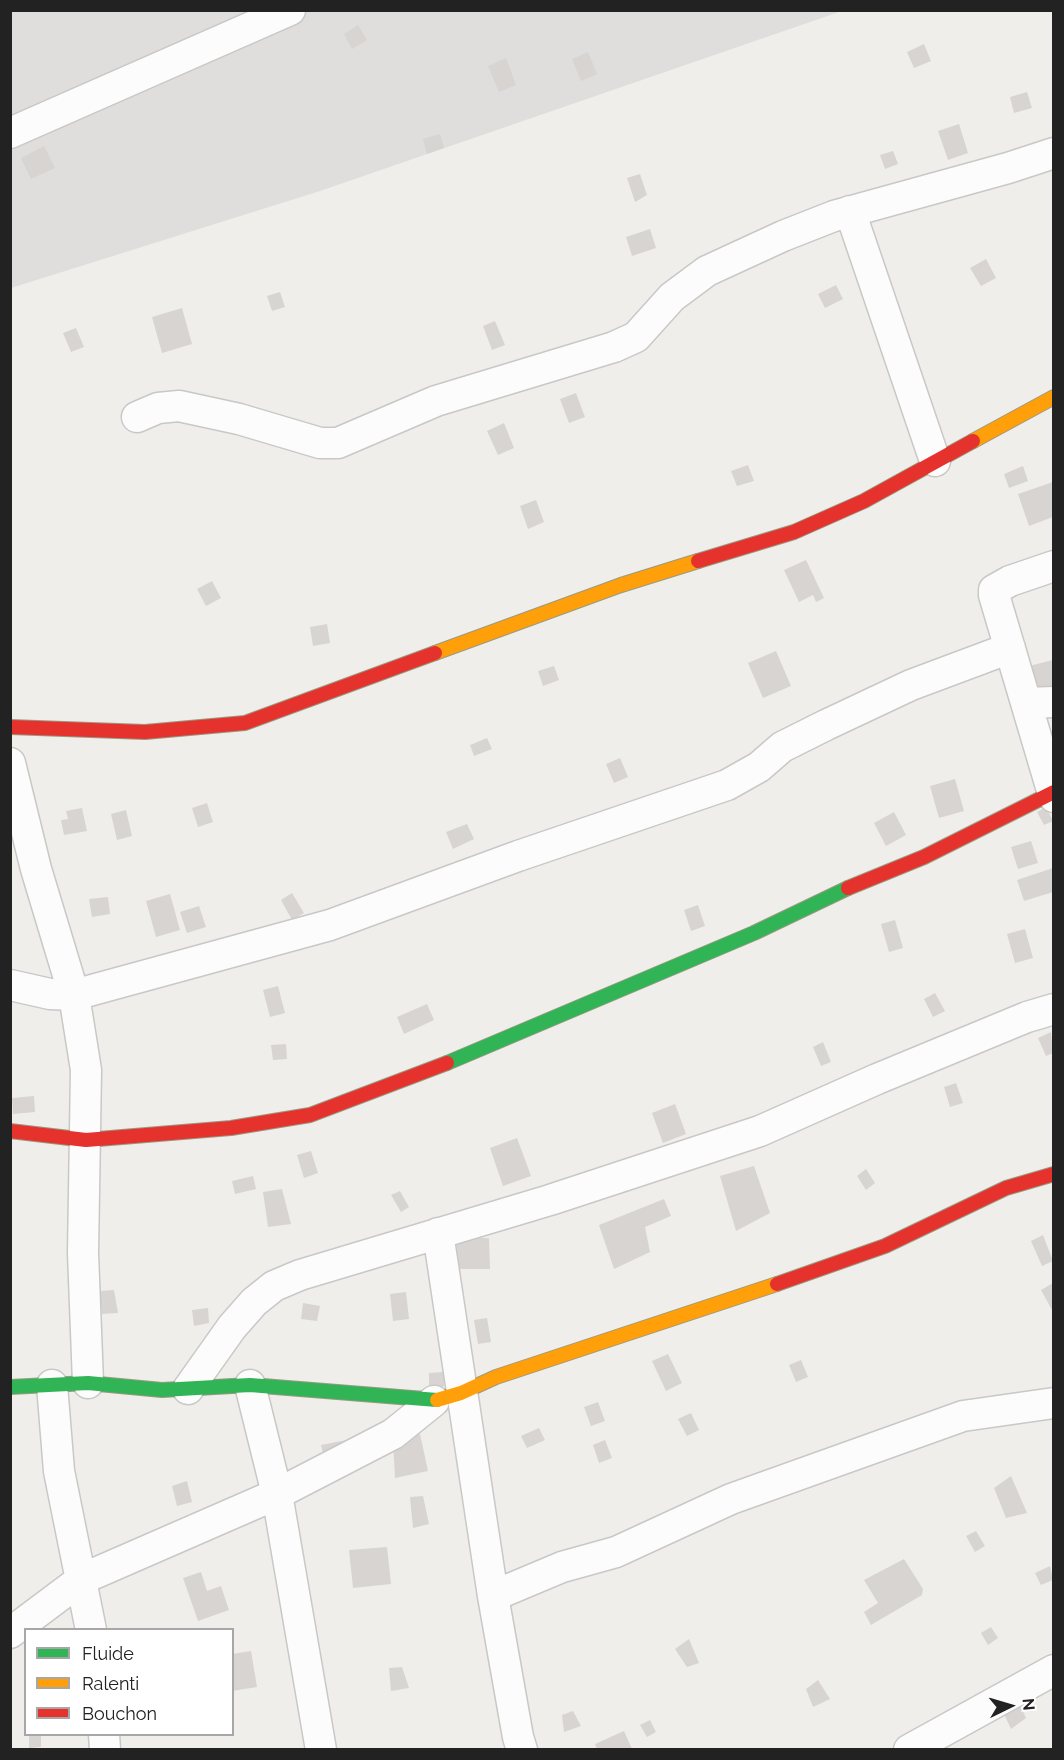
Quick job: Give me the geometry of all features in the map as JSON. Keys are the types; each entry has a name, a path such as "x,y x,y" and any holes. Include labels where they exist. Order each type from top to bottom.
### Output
{"street":[{"path":"10,133 290,10"},
{"path":"137,417 158,408 180,406 238,419 320,443 338,443 436,401 614,346 636,337 656,318 672,297 707,271 783,236 850,211 1008,168 1053,153"},
{"path":"850,211 935,461"},
{"path":"10,727 145,732 245,723 621,585 794,532 864,501 1053,398"},
{"path":"10,1131 86,1140 231,1128 310,1115 480,1052 743,938 840,891 924,857 1053,794 1040,702 1010,648 994,599 994,590 1010,581 1053,566"},
{"path":"10,985 50,994 74,996 330,925 518,856 727,785 759,767 782,747 825,725 911,685 1010,648"},
{"path":"10,763 36,869 74,996 86,1070 83,1253 88,1383"},
{"path":"188,1389 232,1327 254,1302 274,1286 300,1275 561,1197 760,1131 877,1079 1027,1017 1053,1009"},
{"path":"10,1633 82,1579 277,1494 393,1434 447,1397 496,1377 714,1306 885,1246 1006,1188 1053,1173"},
{"path":"438,1233 447,1397 493,1596 522,1749"},
{"path":"10,1387 88,1383 162,1390 250,1385 447,1397"},
{"path":"52,1385 59,1472 91,1628"},
{"path":"250,1385 277,1494 321,1749"},
{"path":"493,1596 562,1567 616,1552 731,1499 963,1416 1053,1403"},
{"path":"909,1749 1053,1670"}],"shaded area":[{"path":"11,11 842,11 320,191 11,288"}],"building":[{"path":"358,25 367,40 352,49 344,34"},
{"path":"924,44 931,61 914,68 907,52"},
{"path":"588,52 597,74 581,81 572,59"},
{"path":"506,58 516,85 499,92 488,66"},
{"path":"1027,92 1032,108 1014,113 1010,97"},
{"path":"959,124 968,153 948,160 938,131"},
{"path":"440,134 444,148 427,154 423,139"},
{"path":"44,146 55,168 31,179 21,158"},
{"path":"893,151 898,164 885,169 880,155"},
{"path":"640,174 647,195 635,202 627,178"},
{"path":"650,229 656,248 632,256 626,237"},
{"path":"986,259 996,278 981,286 970,268"},
{"path":"836,285 843,299 825,308 818,294"},
{"path":"280,292 285,307 272,311 267,296"},
{"path":"182,308 192,344 162,353 152,317"},
{"path":"495,321 505,345 492,350 483,326"},
{"path":"76,328 84,347 71,352 63,333"},
{"path":"576,393 585,417 569,423 560,399"},
{"path":"504,423 514,448 498,455 487,431"},
{"path":"748,465 754,481 737,486 731,471"},
{"path":"1023,466 1028,481 1009,488 1004,474"},
{"path":"1053,482 1053,517 1029,526 1018,494"},
{"path":"536,500 544,522 528,529 520,506"},
{"path":"806,560 824,598 816,602 813,595 799,602 784,570"},
{"path":"212,581 221,598 206,606 197,589"},
{"path":"327,624 330,643 313,646 310,627"},
{"path":"776,651 791,686 763,698 748,663"},
{"path":"1053,660 1053,695 1036,699 1029,666"},
{"path":"554,666 559,680 543,686 538,671"},
{"path":"487,738 492,749 474,756 470,745"},
{"path":"620,758 628,777 614,783 606,764"},
{"path":"955,779 964,811 939,818 930,786"},
{"path":"207,803 213,822 198,827 192,808"},
{"path":"1046,807 1053,821 1044,825 1037,812"},
{"path":"82,808 87,831 64,835 61,820 68,819 66,811"},
{"path":"126,810 132,836 117,840 111,814"},
{"path":"894,812 906,835 886,846 874,823"},
{"path":"467,824 474,839 453,849 446,832"},
{"path":"1031,841 1038,863 1018,869 1011,847"},
{"path":"1053,868 1053,892 1024,901 1017,880"},
{"path":"292,893 304,913 292,920 281,900"},
{"path":"170,894 180,930 156,937 146,901"},
{"path":"108,897 110,914 92,917 89,899"},
{"path":"698,905 705,926 691,931 684,910"},
{"path":"199,906 206,927 187,933 180,912"},
{"path":"895,920 903,948 889,952 881,924"},
{"path":"1025,929 1033,958 1015,963 1007,934"},
{"path":"278,986 285,1013 270,1017 263,990"},
{"path":"935,993 945,1011 933,1017 924,999"},
{"path":"427,1004 434,1020 404,1034 397,1017"},
{"path":"1051,1032 1053,1053 1046,1056 1038,1038"},
{"path":"823,1042 831,1062 821,1066 813,1047"},
{"path":"286,1044 287,1059 273,1060 271,1045"},
{"path":"956,1083 963,1103 950,1107 944,1087"},
{"path":"34,1096 35,1112 13,1114 12,1098"},
{"path":"675,1104 686,1134 663,1143 652,1113"},
{"path":"517,1138 531,1176 503,1186 490,1148"},
{"path":"311,1151 318,1173 304,1178 297,1155"},
{"path":"754,1166 770,1213 736,1231 720,1176"},
{"path":"866,1169 875,1183 866,1190 857,1176"},
{"path":"253,1176 256,1189 235,1194 232,1181"},
{"path":"282,1189 291,1224 268,1227 263,1192"},
{"path":"400,1191 409,1207 401,1212 391,1195"},
{"path":"664,1199 671,1216 645,1227 650,1252 614,1269 599,1225"},
{"path":"1043,1235 1053,1261 1042,1266 1031,1241"},
{"path":"452,1238 489,1238 490,1269 453,1269"},
{"path":"1053,1283 1053,1309 1052,1310 1041,1290"},
{"path":"114,1290 118,1313 102,1314 100,1291"},
{"path":"406,1292 409,1319 393,1321 390,1294"},
{"path":"303,1303 320,1306 317,1321 301,1319"},
{"path":"208,1308 209,1323 194,1326 192,1310"},
{"path":"487,1318 491,1342 478,1344 474,1320"},
{"path":"668,1354 682,1383 666,1391 652,1361"},
{"path":"801,1360 808,1377 796,1382 789,1365"},
{"path":"458,1371 429,1401 429,1373"},
{"path":"598,1402 605,1421 591,1426 584,1407"},
{"path":"691,1413 699,1430 687,1436 678,1419"},
{"path":"539,1428 545,1440 527,1448 521,1436"},
{"path":"420,1434 428,1471 395,1478 393,1439"},
{"path":"357,1438 326,1468 321,1445"},
{"path":"605,1440 612,1458 599,1463 593,1445"},
{"path":"1011,1476 1027,1513 1006,1518 994,1488"},
{"path":"187,1481 192,1502 177,1506 172,1486"},
{"path":"423,1496 429,1524 413,1528 410,1497"},
{"path":"976,1531 985,1546 975,1552 966,1536"},
{"path":"387,1547 391,1584 353,1588 349,1550"},
{"path":"904,1559 923,1589 922,1595 871,1625 864,1612 878,1603 864,1580"},
{"path":"1050,1566 1053,1580 1041,1585 1035,1573"},
{"path":"201,1572 207,1591 221,1586 229,1610 198,1621 183,1578"},
{"path":"991,1627 998,1638 988,1645 981,1633"},
{"path":"689,1639 699,1663 687,1667 675,1649"},
{"path":"251,1651 257,1687 234,1691 234,1654"},
{"path":"402,1667 409,1688 391,1691 389,1668"},
{"path":"818,1680 830,1699 813,1707 806,1689"},
{"path":"1013,1690 1026,1718 1011,1729 997,1699"},
{"path":"573,1711 581,1726 564,1732 562,1715"},
{"path":"650,1720 656,1732 647,1737 640,1725"},
{"path":"624,1731 632,1749 597,1749 595,1744"},
{"path":"29,1736 41,1736 41,1747 29,1748"}],"traffic: fast":[{"path":"447,1063 754,933 848,888"},
{"path":"10,1387 88,1383 162,1390 250,1385 437,1400"}],"traffic: slow":[{"path":"973,441 1054,397"},
{"path":"435,653 621,585 698,561"},
{"path":"437,1400 461,1393 496,1377 777,1284"}],"traffic: jam":[{"path":"698,561 794,532 864,501 973,441"},
{"path":"10,727 145,732 245,723 435,653"},
{"path":"848,888 924,857 1054,792"},
{"path":"10,1131 86,1140 231,1128 310,1115 447,1063"},
{"path":"777,1284 885,1246 1006,1188 1054,1174"}]}
